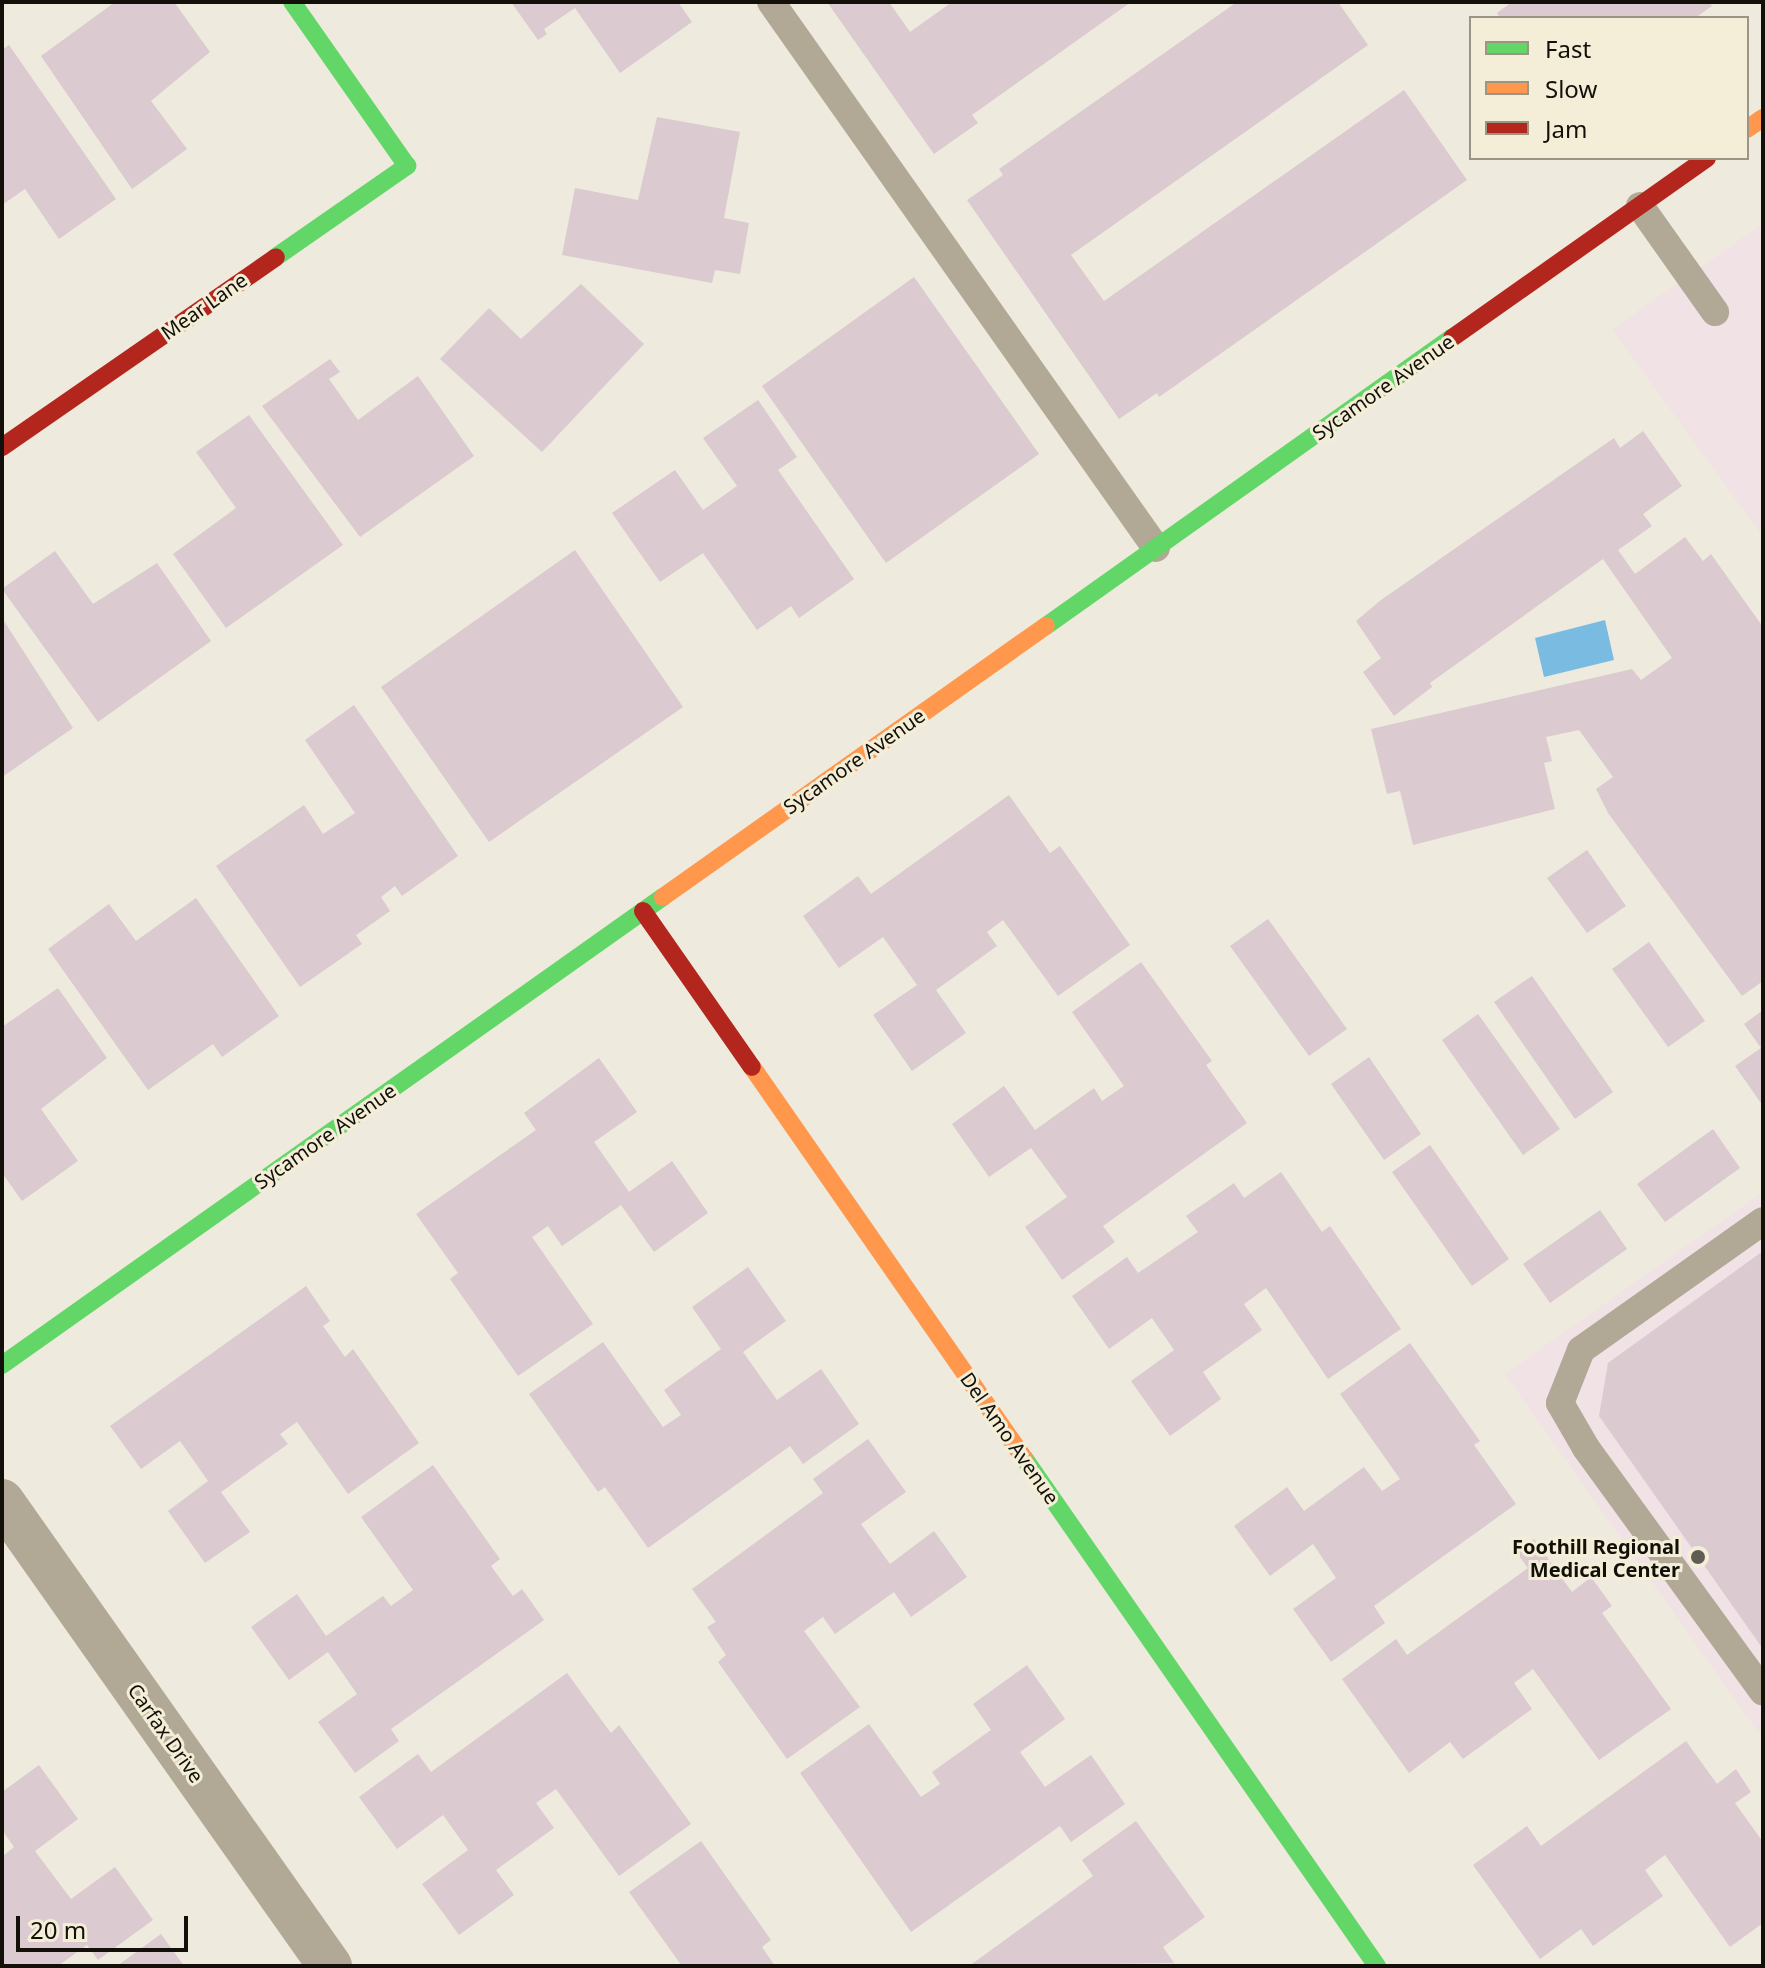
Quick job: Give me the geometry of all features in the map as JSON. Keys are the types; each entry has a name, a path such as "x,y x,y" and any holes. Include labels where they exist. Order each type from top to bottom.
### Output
{"street":[{"name":"Mear Lane","path":"2,447 407,166 292,2"},
{"name":"Sycamore Avenue","path":"2,1365 1704,160"},
{"name":"Del Amo Avenue","path":"643,911 1377,1966"},
{"name":"Carfax Drive","path":"2,1501 330,1966"}],"lane":[{"path":"771,2 1156,548"},
{"path":"1640,206 1715,312"},
{"path":"1763,1221 1581,1350 1560,1403 1586,1448 1763,1692"}],"shaded area":[{"path":"1763,224 1763,537 1612,329"},
{"name":"Foothill Regional Medical Center","path":"1763,1192 1763,1739 1505,1374"}],"water":[{"path":"1605,620 1614,660 1544,677 1535,638"}],"building":[{"path":"115,2 174,2 210,52 151,101 187,149 132,189 41,56"},
{"path":"511,2 678,2 692,22 620,73 575,8 544,29 547,34 538,40"},
{"path":"827,2 889,2 910,32 952,2 1131,2 972,115 978,123 934,154"},
{"path":"1237,2 1338,2 1368,45 1071,255 1104,301 1404,90 1467,180 1159,397 1157,393 1119,419 967,200 1003,175 999,169"},
{"path":"1512,2 1709,2 1712,6 1698,16 1499,16 1497,13"},
{"path":"9,45 116,199 59,239 25,189 2,205 2,50"},
{"path":"657,117 740,132 724,218 749,223 740,274 715,270 712,283 562,255 575,188 638,200"},
{"path":"914,277 1039,454 886,563 762,386"},
{"path":"581,284 644,344 542,452 440,359 489,308 521,339"},
{"path":"330,359 340,372 329,379 358,420 418,376 474,456 360,537 262,406"},
{"path":"758,400 797,457 778,470 854,579 799,618 791,606 757,630 703,553 660,582 612,513 675,470 703,510 737,486 703,438"},
{"path":"249,415 343,545 226,628 173,554 236,508 196,452"},
{"path":"1643,431 1682,486 1643,514 1652,526 1618,550 1635,574 1685,537 1703,561 1711,554 1763,627 1763,981 1742,996 1608,813 1596,789 1613,777 1579,730 1546,737 1552,761 1544,763 1555,809 1413,845 1400,791 1387,794 1371,729 1632,669 1641,680 1672,658 1603,559 1430,683 1432,687 1394,716 1363,672 1381,658 1356,621 1381,600 1614,438 1620,448"},
{"path":"575,550 683,707 489,842 381,687"},
{"path":"55,551 93,604 157,563 211,641 98,722 2,589"},
{"path":"2,618 73,728 2,777"},
{"path":"354,705 458,856 402,896 395,886 381,897 390,911 356,935 362,944 300,987 216,866 304,805 323,834 355,813 305,740"},
{"path":"1009,795 1050,853 1060,846 1130,945 1058,996 1003,920 987,932 997,946 936,990 966,1033 912,1071 873,1015 917,985 883,937 839,968 803,916 858,876 871,894"},
{"path":"1587,850 1626,906 1587,933 1547,878"},
{"path":"196,898 279,1016 222,1057 213,1044 148,1090 48,949 109,904 136,941"},
{"path":"1268,919 1347,1029 1309,1056 1230,946"},
{"path":"1649,942 1705,1021 1668,1047 1612,969"},
{"path":"1141,962 1212,1061 1206,1065 1247,1123 1103,1226 1115,1242 1062,1280 1025,1227 1067,1197 1031,1148 989,1177 952,1124 1004,1086 1035,1130 1094,1088 1102,1101 1124,1086 1072,1012"},
{"path":"1532,976 1613,1092 1575,1119 1494,1002"},
{"path":"58,988 107,1058 41,1109 78,1161 22,1201 2,1173 2,1027"},
{"path":"1763,1010 1763,1106 1735,1066 1761,1048 1744,1024"},
{"path":"1478,1014 1560,1129 1523,1155 1442,1040"},
{"path":"1369,1057 1421,1134 1384,1160 1331,1084"},
{"path":"599,1058 637,1112 594,1142 629,1192 672,1161 708,1213 654,1252 621,1205 562,1246 548,1226 532,1237 593,1324 518,1376 450,1279 458,1273 416,1214 536,1130 524,1113"},
{"path":"1713,1129 1740,1168 1665,1222 1637,1184"},
{"path":"1430,1145 1509,1259 1472,1286 1392,1172"},
{"path":"1281,1172 1322,1232 1330,1226 1401,1329 1328,1379 1266,1288 1244,1304 1262,1330 1203,1372 1221,1399 1170,1436 1131,1381 1174,1350 1152,1318 1109,1349 1072,1296 1127,1257 1138,1273 1198,1232 1186,1216 1234,1183 1244,1198"},
{"path":"1600,1210 1627,1249 1550,1303 1523,1264"},
{"path":"1763,1251 1763,1649 1599,1416 1608,1363"},
{"path":"748,1267 786,1321 743,1352 777,1400 821,1369 859,1424 803,1464 790,1446 648,1548 605,1487 598,1492 529,1394 603,1342 663,1427 681,1415 664,1390 721,1349 692,1307"},
{"path":"306,1286 330,1321 323,1326 345,1357 353,1349 419,1443 348,1494 297,1422 280,1434 288,1444 221,1492 250,1532 205,1563 168,1511 208,1481 180,1441 141,1469 110,1426"},
{"path":"1410,1343 1480,1441 1474,1445 1516,1504 1374,1606 1385,1623 1331,1662 1293,1609 1336,1578 1313,1544 1270,1576 1234,1526 1287,1487 1304,1511 1364,1467 1382,1491 1400,1479 1340,1394"},
{"path":"868,1439 906,1492 861,1524 890,1564 934,1531 967,1577 911,1617 894,1592 835,1634 823,1617 804,1631 860,1707 787,1759 718,1662 726,1655 707,1627 716,1622 692,1589 823,1493 813,1479"},
{"path":"433,1465 500,1559 491,1566 513,1596 522,1589 544,1620 391,1729 399,1741 355,1773 318,1722 357,1694 328,1652 289,1680 251,1627 297,1594 326,1636 383,1596 391,1606 413,1590 361,1517"},
{"path":"1534,1539 1572,1592 1591,1577 1612,1606 1602,1613 1671,1709 1599,1760 1533,1669 1514,1683 1532,1709 1463,1759 1450,1742 1409,1773 1342,1679 1396,1639 1407,1655 1528,1568 1516,1552"},
{"path":"1027,1665 1065,1719 1020,1752 1045,1787 1091,1755 1125,1804 1071,1842 1060,1826 911,1932 800,1773 869,1724 921,1797 940,1784 932,1772 991,1730 973,1704"},
{"path":"567,1673 611,1733 619,1725 691,1824 619,1876 556,1789 536,1803 554,1828 496,1870 514,1895 459,1935 422,1884 468,1850 443,1815 397,1849 359,1797 418,1754 431,1772"},
{"path":"1686,1741 1717,1784 1736,1769 1751,1792 1735,1803 1763,1842 1763,1923 1730,1947 1665,1855 1645,1870 1663,1896 1593,1946 1581,1929 1540,1959 1473,1865 1527,1826 1541,1846"},
{"path":"39,1765 78,1819 35,1851 71,1899 115,1867 153,1920 98,1960 87,1945 58,1966 2,1966 2,1857 14,1847 2,1830 2,1792"},
{"path":"1136,1821 1205,1917 1163,1947 1174,1963 969,1966 1093,1876 1082,1860"},
{"path":"701,1841 771,1940 762,1947 775,1966 682,1966 629,1892"},
{"path":"161,1934 184,1966 117,1966"}],"traffic: fast":[{"path":"276,257 407,166 292,2"},
{"path":"1046,626 1452,338"},
{"path":"2,1365 663,897"},
{"path":"1024,1458 1377,1966"}],"traffic: slow":[{"path":"1749,128 1763,118"},
{"path":"663,897 1046,626"},
{"path":"752,1067 1024,1458"}],"traffic: jam":[{"path":"1452,338 1704,160"},
{"path":"2,447 276,257"},
{"path":"643,911 752,1067"}],"place":[{"name":"Foothill Regional Medical Center","path":"1698,1557"}]}
